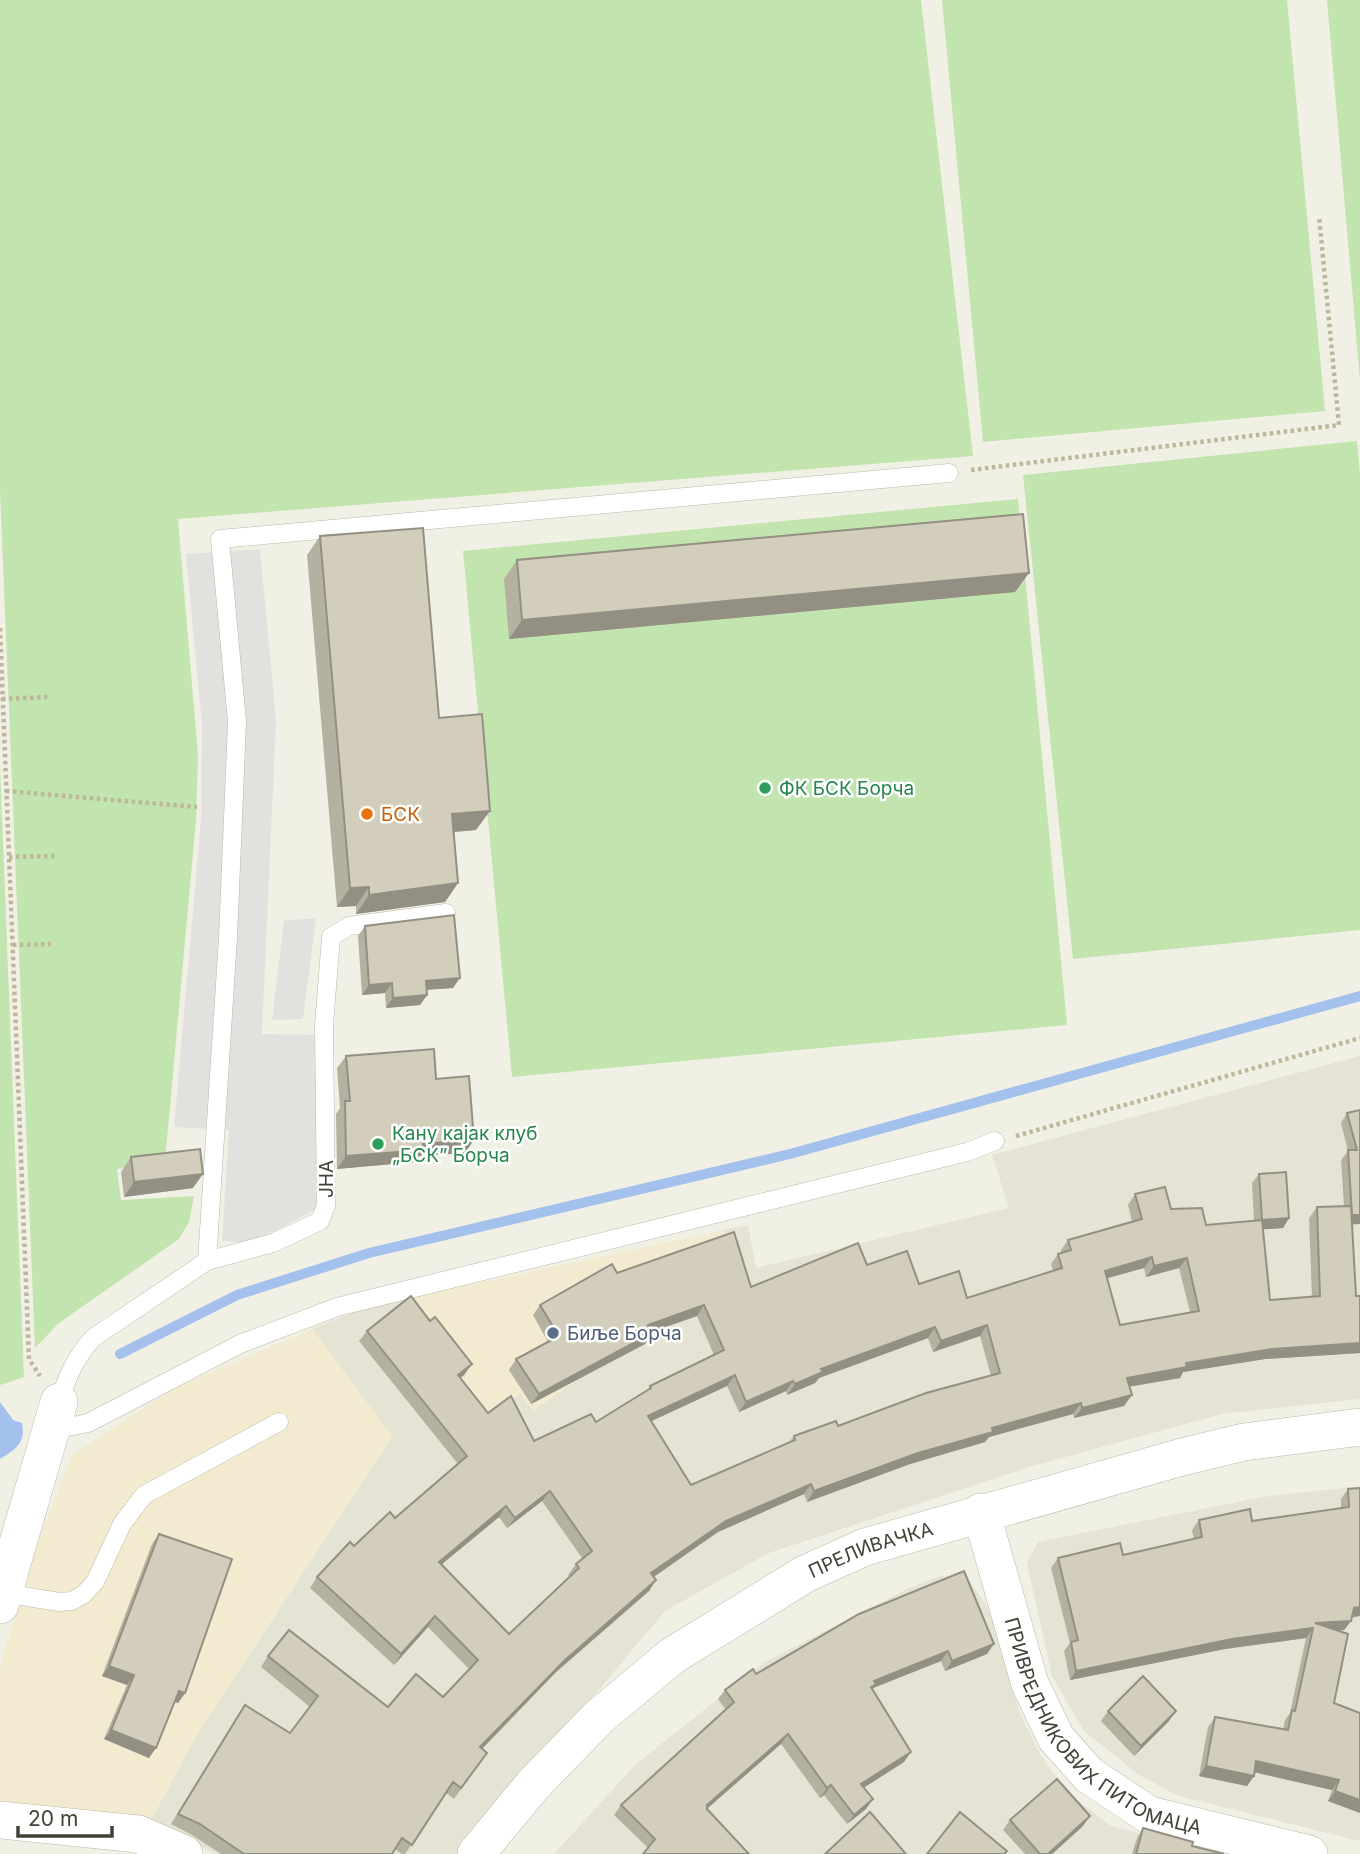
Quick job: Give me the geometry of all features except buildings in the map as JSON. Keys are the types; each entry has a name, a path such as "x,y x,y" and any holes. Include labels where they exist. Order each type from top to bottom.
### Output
{"street":[{"name":"ЈНА","path":"2,1599 56,1416"},
{"name":"ПРЕЛИВАЧКА","path":"477,1854 533,1785 599,1717 672,1656 817,1569 865,1547 981,1512 1244,1442 1360,1427"},
{"name":"ПРИВРЕДНИКОВИХ ПИТОМАЦА","path":"981,1512 1030,1684 1056,1738 1089,1775 1149,1815 1309,1854"},
{"path":"0,1820 138,1834 184,1854"}],"lane":[{"path":"207,1261 228,938 237,722 220,539 948,473"},
{"name":"ЈНА","path":"56,1416 69,1372 79,1354 93,1338 207,1261 273,1243 315,1226 326,1211 324,1024 331,937 349,926 446,913"},
{"path":"56,1416 88,1423 264,1333 337,1307 420,1284 967,1152 995,1142"},
{"path":"2,1599 59,1602 72,1601 84,1594 94,1583 122,1524 144,1495 279,1422"}],"path":[{"path":"948,473 1339,425 1319,216"},
{"path":"0,628 29,1359 56,1416"},
{"path":"2,699 49,697"},
{"path":"6,791 197,807"},
{"path":"9,857 56,856"},
{"path":"13,945 51,944"},
{"path":"995,1142 1360,1038"}],"shaded area":[{"path":"260,549 276,720 262,1034 316,1035 316,1209 252,1243 222,1241 229,1130 174,1127 201,820 202,725 186,554"},
{"path":"316,918 303,1019 272,1020 284,921"},
{"path":"1360,1056 1360,1399 1222,1414 1029,1467 769,1553 665,1611 461,1854 216,1854 150,1822 196,1736 392,1437 312,1329 370,1306 404,1299 422,1324 428,1321 468,1375 483,1421 520,1393 534,1408 640,1336 727,1243 724,1230 748,1225 756,1268 1009,1208 992,1155"},
{"path":"724,1230 744,1299 641,1336 533,1411 520,1394 483,1421 455,1387 468,1374 428,1321 422,1325 404,1299"},
{"path":"312,1329 392,1436 196,1736 150,1822 0,1807 0,1668 30,1562 72,1455 173,1389"},
{"path":"1360,1486 1360,1841 1176,1795 1138,1774 1084,1731 1052,1676 1027,1563 1038,1542 1262,1497"},
{"path":"940,1576 965,1576 984,1601 998,1628 1019,1712 1040,1754 1067,1792 1111,1826 1221,1854 554,1854 636,1764 763,1663 909,1588"}],"green space":[{"path":"0,0 921,0 973,456 178,519 198,756 196,820 165,1162 117,1169 121,1200 194,1196 189,1222 179,1239 59,1323 35,1348 0,489"},
{"path":"942,0 1287,0 1325,411 983,442"},
{"path":"1327,0 1360,0 1360,381"},
{"path":"1357,441 1360,474 1360,930 1073,959 1023,475"},
{"name":"ФК БСК Борча","path":"1018,499 1067,1025 512,1077 463,551"},
{"path":"0,765 24,1377 0,1385"}],"water":[{"path":"0,1402 13,1420 22,1423 23,1430 18,1445 0,1459"}],"waterway":[{"path":"120,1354 237,1295 369,1253 790,1154 1360,996"}],"place":[{"name":"ФК БСК Борча","path":"765,788"},
{"name":"БСК","path":"367,814"},
{"name":"Кану кајак клуб „БСК” Борча","path":"378,1144"},
{"name":"Биље Борча","path":"553,1333"}]}
